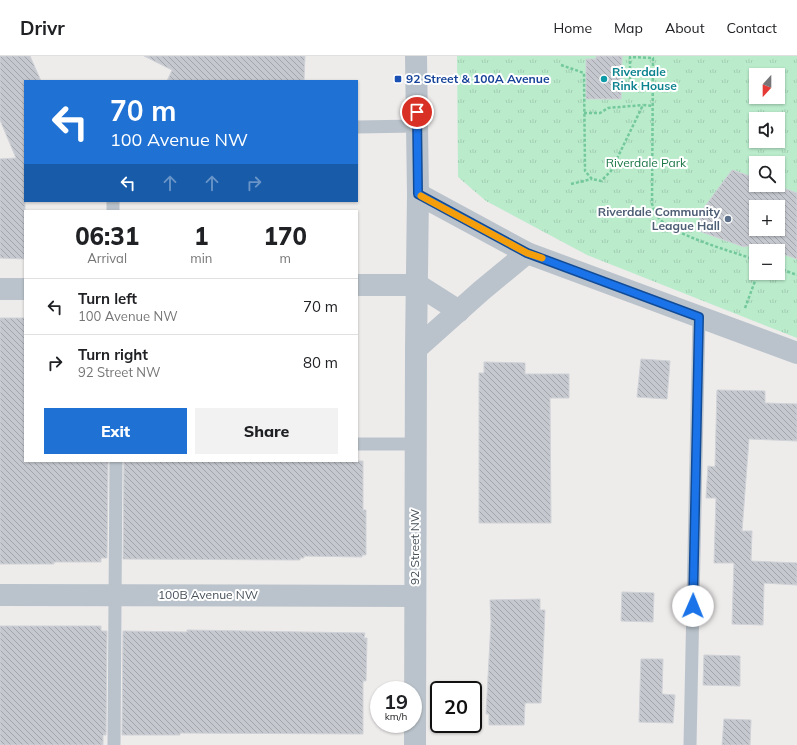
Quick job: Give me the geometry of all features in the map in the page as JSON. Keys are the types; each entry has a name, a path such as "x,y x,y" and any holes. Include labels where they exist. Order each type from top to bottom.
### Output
{"street":[{"name":"92 Street NW","path":"415,745 416,349 418,285 416,56"},
{"path":"418,194 527,253 797,354"},
{"path":"416,349 527,253"},
{"path":"358,285 418,285 459,311"},
{"path":"0,289 24,289"},
{"name":"100B Avenue NW","path":"0,595 115,594 415,596"}],"lane":[{"path":"358,127 417,126"},
{"path":"690,745 699,317"},
{"path":"358,444 416,444"},
{"path":"114,745 116,462"}],"path":[{"path":"630,84 630,57 653,58 652,204 656,214 671,229 749,258"},
{"path":"561,65 584,73 585,172 592,179"},
{"path":"584,113 600,113 608,108 643,105 653,106"},
{"path":"571,184 592,179 601,181 611,171 643,105"},
{"path":"785,271 797,275"},
{"path":"744,309 755,280"}],"green space":[{"name":"Riverdale Park","path":"457,56 797,56 797,338 587,255 486,201 458,177"}],"building":[{"path":"0,56 30,56 41,80 24,80 24,259 0,258 0,159 16,158 0,120"},
{"path":"144,56 305,56 304,80 167,80 172,70"},
{"name":"Riverdale Rink House","path":"596,56 622,56 621,99 586,99 586,59 596,59"},
{"name":"Riverdale Community League Hall","path":"732,170 749,176 749,192 785,192 785,189 797,193 797,259 785,255 785,244 749,244 749,246 744,247 696,230 703,209"},
{"path":"0,318 24,318 24,462 108,462 107,558 101,558 101,562 0,564"},
{"path":"641,359 670,361 667,399 637,397"},
{"path":"484,362 525,363 525,374 569,374 569,398 550,398 551,523 479,523 479,373 484,373"},
{"path":"717,390 765,391 765,403 797,404 797,441 749,439 742,531 752,531 751,561 797,563 797,585 764,583 763,625 732,624 734,563 714,563 716,498 706,498 708,466 715,467"},
{"path":"363,461 363,510 366,510 366,555 362,555 362,557 304,556 304,558 300,558 300,560 123,559 124,462"},
{"path":"622,592 654,593 653,622 621,621"},
{"path":"540,599 540,610 545,610 541,703 525,703 524,725 489,725 489,714 486,714 491,622 490,600"},
{"path":"0,626 101,626 101,631 107,631 106,735 103,735 103,745 0,745"},
{"path":"187,630 365,633 364,638 367,638 366,681 363,681 363,734 180,733 180,735 122,735 123,631 187,632"},
{"path":"704,655 740,656 740,686 703,685"},
{"path":"641,659 663,659 662,694 675,695 673,723 639,722"},
{"path":"724,719 751,720 750,745 722,745"}],"slow traffic":[{"path":"421,196 527,253 542,258"}],"place":[{"name":"92 Street & 100A Avenue","path":"398,79"},
{"name":"Riverdale Rink House","path":"604,79"},
{"name":"Riverdale Community League Hall","path":"728,219"}],"route":[{"path":"417,112 418,194 527,253 699,317 693,606"}]}
